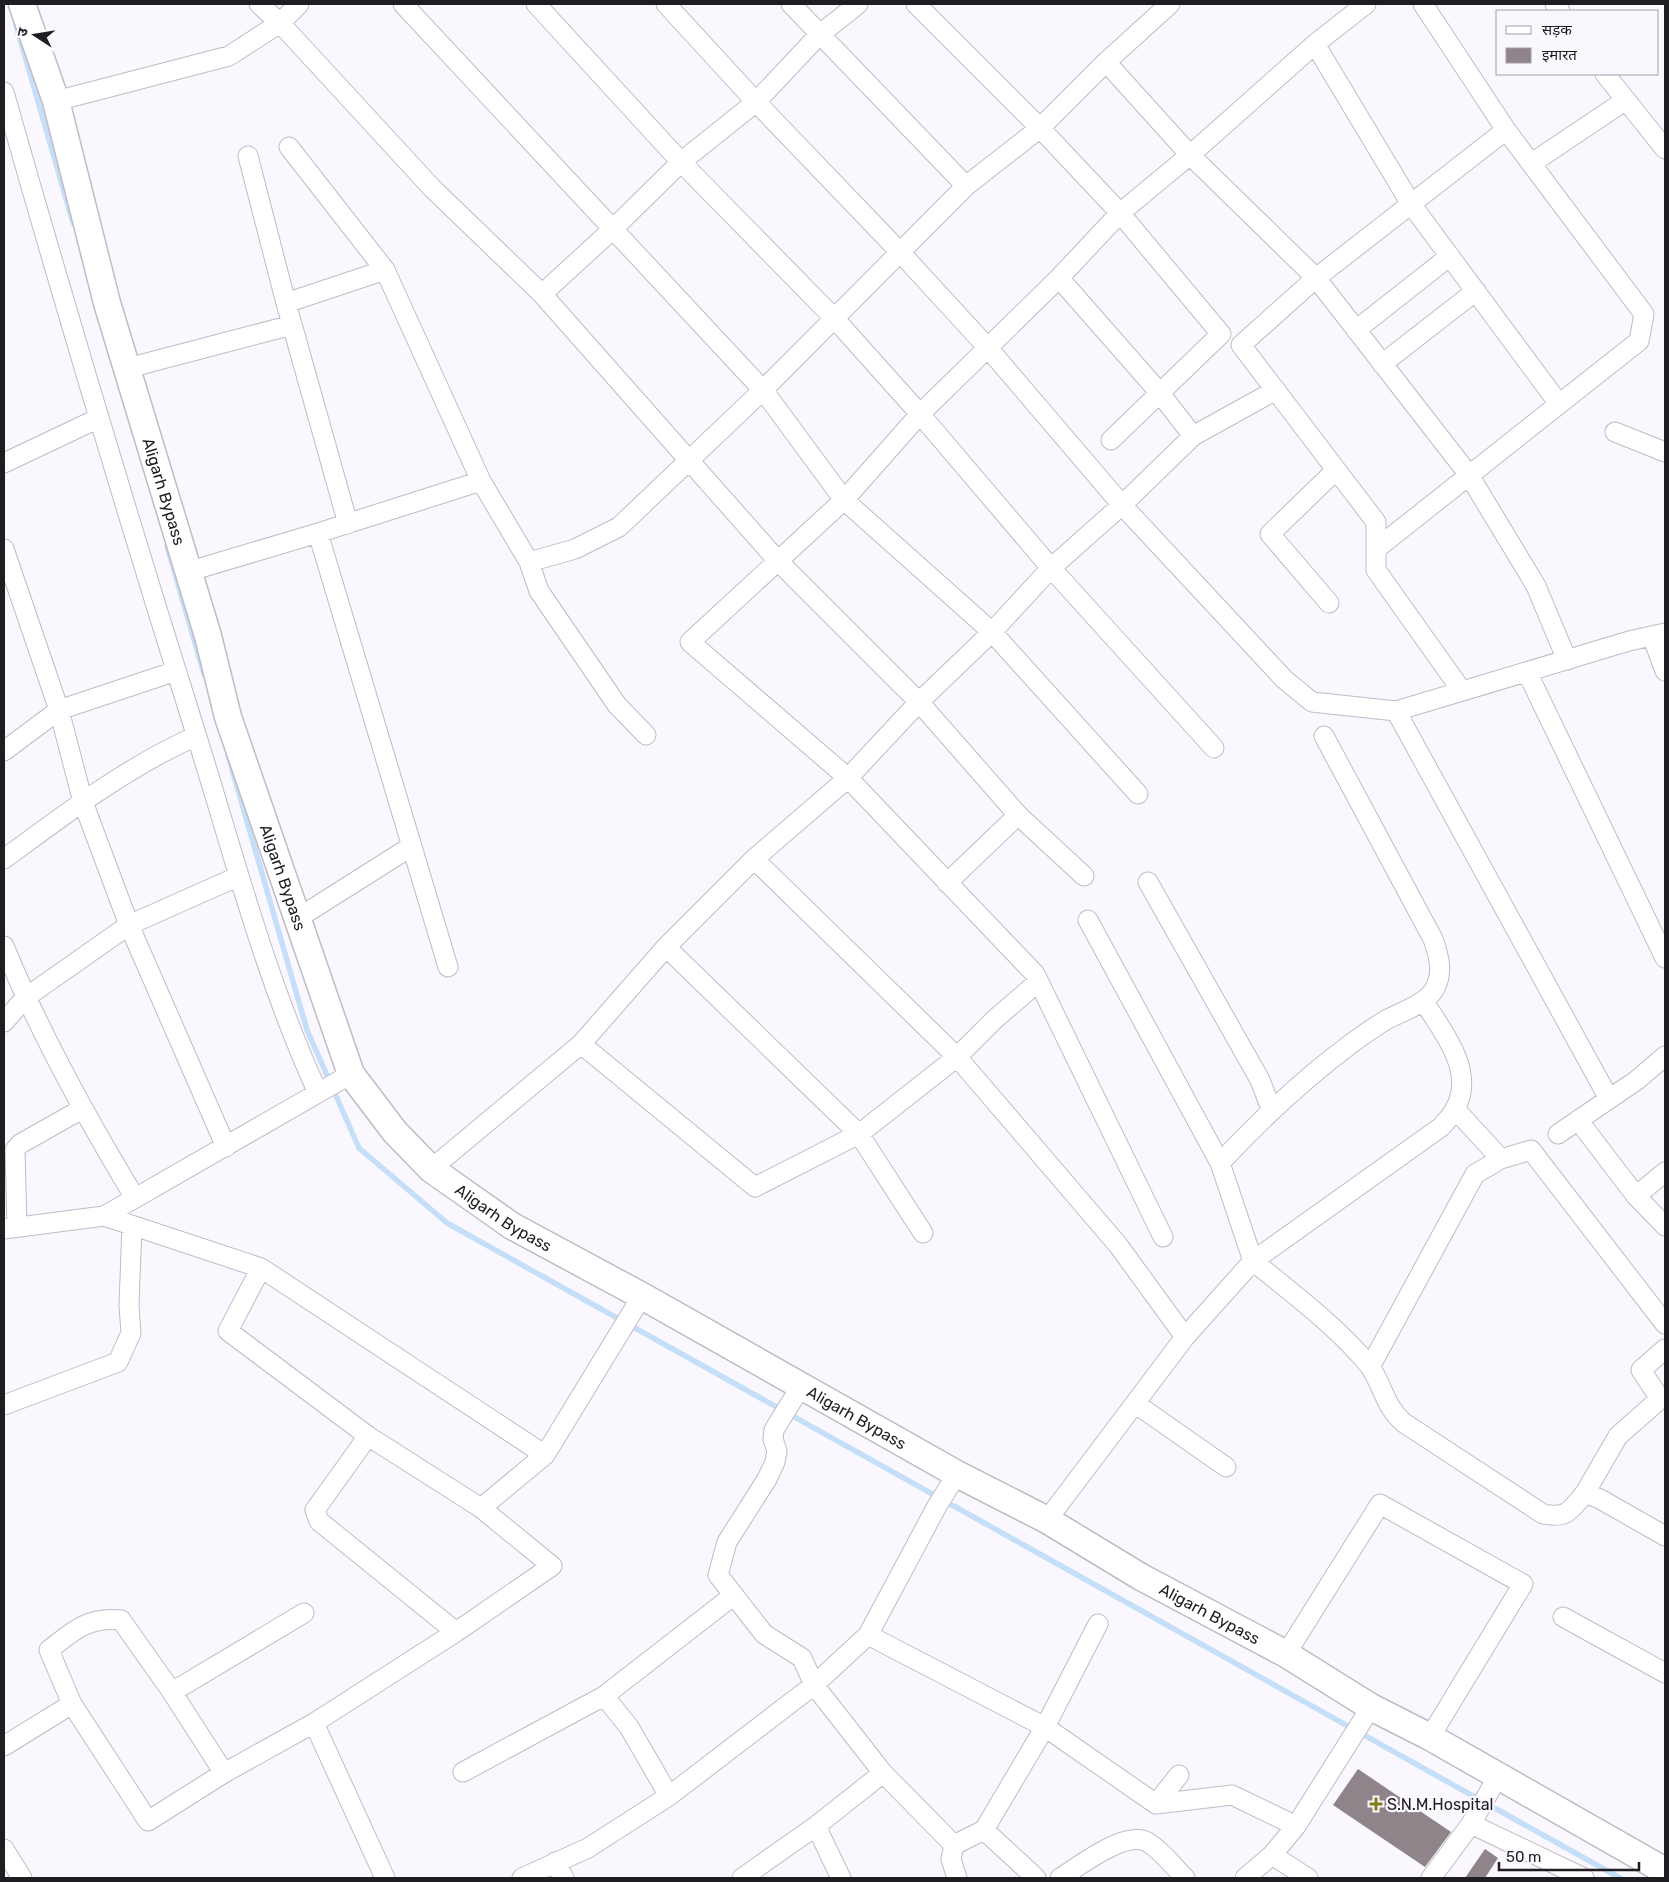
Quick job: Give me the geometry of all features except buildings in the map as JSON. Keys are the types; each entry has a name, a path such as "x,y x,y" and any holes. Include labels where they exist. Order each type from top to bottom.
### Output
{"highway":[{"name":"Aligarh Bypass","path":"22,4 56,101 107,303 128,368 138,410 162,482 187,572 208,636 228,717 298,918 346,1077 431,1169 512,1226 638,1302 799,1390 953,1480 1047,1520 1141,1577 1286,1654 1366,1714 1430,1737 1493,1784 1665,1871"}],"street":[{"path":"260,4 280,23 432,188 542,294 690,459 778,561 919,702 1018,815 1084,876"},
{"path":"56,101 228,56 280,23 300,4"},
{"path":"403,4 763,390 844,500 992,632 1138,794"},
{"path":"536,4 681,162 834,318 920,414 1051,568 1214,748"},
{"path":"666,4 988,348 1122,505 1284,679 1312,702 1396,711 1659,634 1665,670"},
{"path":"791,4 966,186"},
{"path":"542,294 614,229 681,162 756,102 820,35 858,4"},
{"path":"916,4 1040,128 1120,212 1221,334 1241,345 1376,522 1397,532"},
{"path":"530,562 575,549 619,527 763,390 899,251 966,186 1040,128 1106,62 1170,4"},
{"path":"1162,1238 1035,974 947,884 848,778 690,642 844,500 920,414 1059,278 1120,212 1190,155 1315,44 1366,4"},
{"path":"1376,549 1639,341 1644,314 1506,130 1423,4"},
{"path":"1315,44 1411,204 1559,404"},
{"path":"1106,62 1190,155 1316,278 1468,475 1536,586 1567,660"},
{"path":"1606,75 1665,149"},
{"path":"4,92 99,418 273,986 294,1043 321,1091"},
{"path":"1532,163 1626,100"},
{"path":"1241,345 1316,278 1506,130"},
{"path":"289,147 385,270 481,481 530,562 539,591 617,705 646,735"},
{"path":"248,156 286,303 348,524"},
{"path":"1356,330 1450,256"},
{"path":"286,303 385,270"},
{"path":"1059,278 1159,392 1193,436"},
{"path":"1382,364 1476,291"},
{"path":"128,368 292,325"},
{"path":"1111,440 1221,334"},
{"path":"431,1169 581,1044 666,947 754,859 848,778 919,702 992,632 1051,568 1122,505 1193,436 1276,390"},
{"path":"4,463 99,418"},
{"path":"1615,432 1665,452"},
{"path":"1329,603 1270,534 1336,470"},
{"path":"187,572 348,524 481,481"},
{"path":"1376,522 1376,570 1462,691"},
{"path":"318,533 448,967"},
{"path":"4,549 8,581 58,710 83,802 129,925 226,1147"},
{"path":"4,752 58,710 176,672"},
{"path":"1527,672 1665,958"},
{"path":"1396,711 1608,1098"},
{"path":"4,859 83,802 163,751 196,736"},
{"path":"1220,1163 1271,1108 1352,1043 1384,1021 1423,1001 1434,990 1440,974 1439,957 1433,939 1324,736"},
{"path":"947,884 1018,815"},
{"path":"298,918 412,846"},
{"path":"754,859 957,1057 1118,1245 1185,1338"},
{"path":"4,1022 25,998 129,925 239,876"},
{"path":"1148,882 1260,1080 1271,1108"},
{"path":"1088,920 1220,1163 1253,1261 1340,1332 1370,1367 1385,1400 1398,1418 1544,1514 1557,1517 1568,1514 1585,1493 1618,1436 1660,1399 1641,1370 1665,1349"},
{"path":"4,946 25,998 82,1108 135,1198"},
{"path":"666,947 859,1134 923,1233"},
{"path":"581,1044 755,1187 859,1134 957,1057 994,1020 1038,982"},
{"path":"1047,1520 1185,1338 1253,1261 1441,1127 1455,1109 1461,1094 1462,1071 1447,1036 1423,1001"},
{"path":"1558,1134 1608,1098 1637,1080 1665,1056"},
{"path":"82,1108 20,1144 15,1150 10,1228 104,1216 346,1077"},
{"path":"1455,1109 1501,1159"},
{"path":"1578,1120 1636,1196 1665,1226"},
{"path":"1370,1367 1475,1174 1501,1159 1531,1150 1665,1324"},
{"path":"1636,1196 1665,1172"},
{"path":"104,1216 261,1268 545,1455"},
{"path":"4,1405 118,1362 130,1333 129,1305 132,1226"},
{"path":"224,1773 172,1692 121,1620 103,1618 76,1629 50,1650 72,1704 148,1821 224,1773 314,1723 456,1632 552,1566 481,1508 368,1436 228,1331 261,1268"},
{"path":"481,1508 545,1455 622,1332 638,1302"},
{"path":"799,1390 774,1430 773,1439 777,1452 775,1462 767,1479 728,1542 720,1562 718,1574 764,1634 802,1658 814,1685 883,1773 954,1845"},
{"path":"1136,1404 1226,1467"},
{"path":"368,1436 315,1510 320,1521 456,1632"},
{"path":"522,1878 588,1848 669,1796 814,1685 868,1635 937,1506 953,1480"},
{"path":"1585,1493 1600,1498 1665,1536"},
{"path":"1286,1654 1380,1504 1522,1584 1430,1737"},
{"path":"463,1772 604,1696 734,1595"},
{"path":"172,1692 304,1613"},
{"path":"1563,1617 1665,1673"},
{"path":"954,1845 984,1830 1045,1727 1098,1624"},
{"path":"868,1635 1045,1727 1156,1804 1232,1795 1296,1826"},
{"path":"604,1696 629,1726 669,1796"},
{"path":"4,1746 72,1704"},
{"path":"1245,1878 1272,1855 1296,1826 1366,1714"},
{"path":"314,1723 385,1878"},
{"path":"742,1878 816,1826 883,1773"},
{"path":"1156,1804 1179,1774"},
{"path":"1431,1878 1473,1820 1493,1784"},
{"path":"1473,1820 1584,1878"},
{"path":"816,1826 841,1878"},
{"path":"984,1830 1036,1878"},
{"path":"1060,1878 1114,1846 1132,1838 1149,1842 1185,1878"},
{"path":"954,1845 951,1859 957,1878"},
{"path":"4,1849 22,1878"},
{"path":"1272,1855 1308,1878"},
{"path":"555,1862 564,1878"}],"waterway":[{"path":"16,25 73,223"},
{"path":"167,546 204,674"},
{"path":"228,755 307,1030 359,1148 447,1223 1620,1878"}],"place":[{"name":"S.N.M.Hospital","path":"1376,1804"}]}
